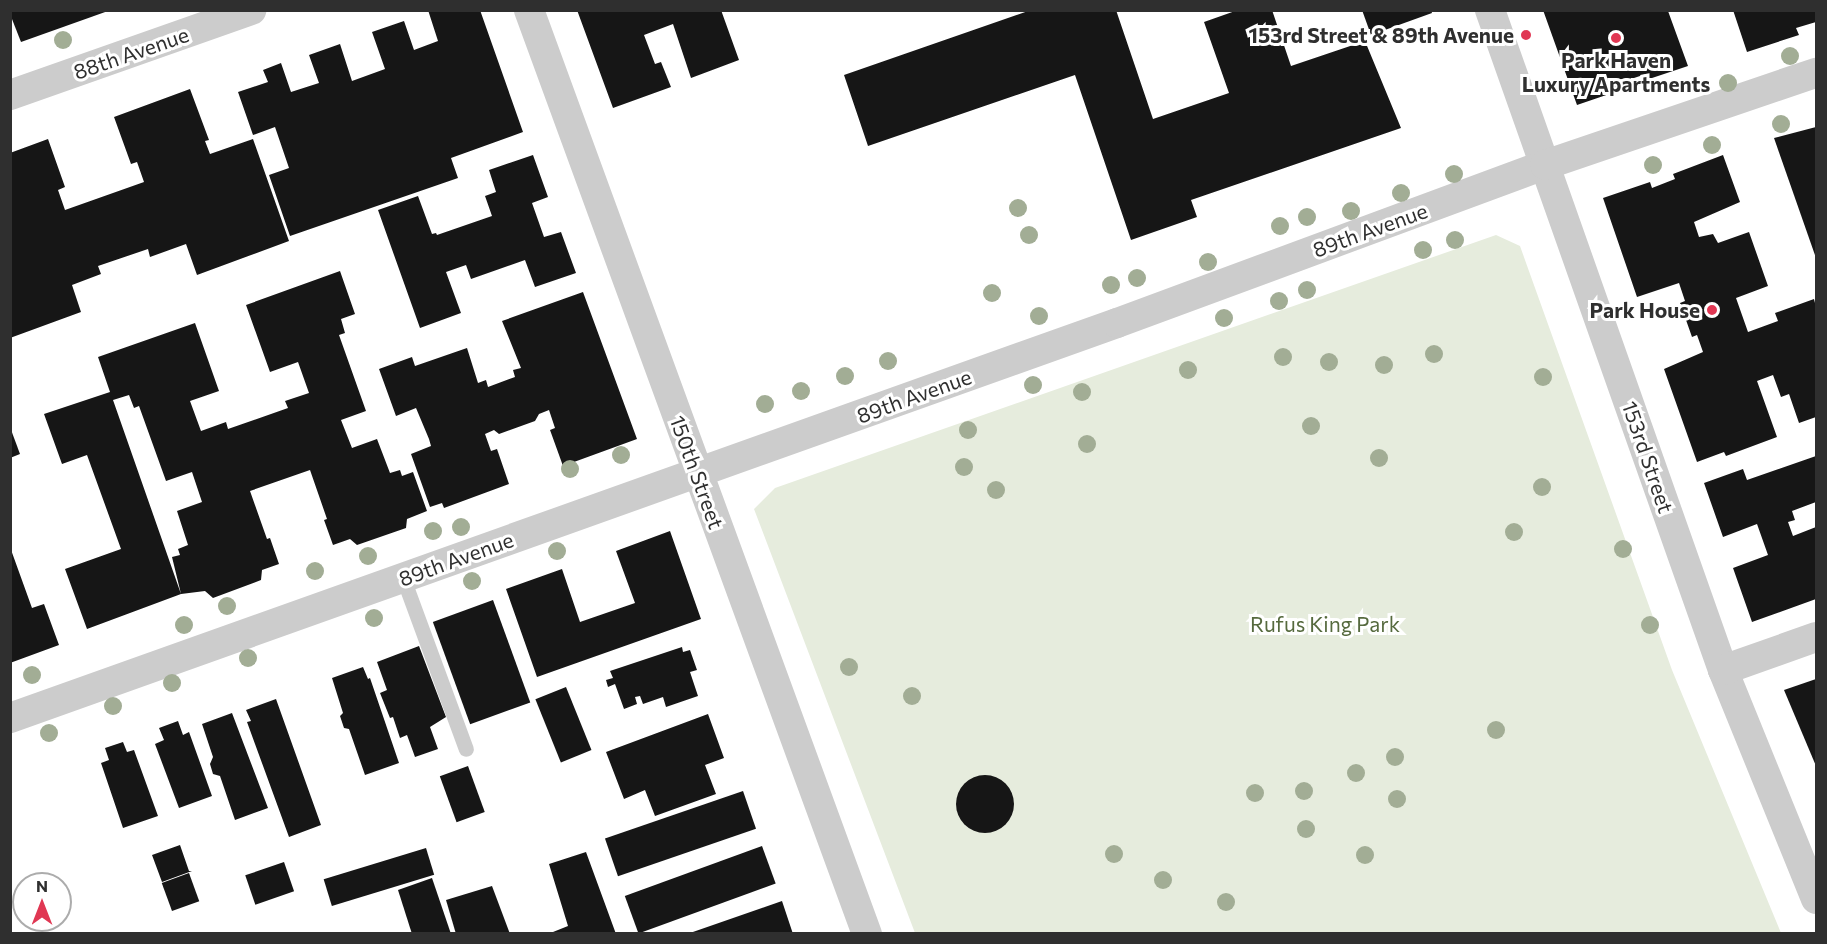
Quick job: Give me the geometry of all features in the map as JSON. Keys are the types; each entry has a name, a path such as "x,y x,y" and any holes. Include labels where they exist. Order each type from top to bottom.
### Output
{"street":[{"name":"88th Avenue","path":"10,95 251,10"},
{"name":"150th Street","path":"529,10 867,933"},
{"name":"153rd Street","path":"1490,10 1723,670 1816,899"},
{"name":"89th Avenue","path":"10,718 1117,323 1545,165 1816,73"},
{"path":"1723,670 1816,637"}],"lane":[{"path":"403,578 466,748"}],"green space":[{"name":"Rufus King Park","path":"1496,235 1520,246 1672,670 1781,933 915,933 754,509 775,488"}],"building":[{"path":"13,10 108,11 21,42 10,14"},
{"path":"428,10 480,10 523,132 451,158 458,178 290,236 269,175 289,168 275,127 253,135 238,92 268,82 263,70 281,63 291,92 319,83 309,55 340,44 352,81 385,69 372,32 404,21 414,50 438,41"},
{"path":"577,10 721,10 739,60 691,78 673,24 644,35 655,64 661,62 671,87 613,108"},
{"path":"1031,10 1116,10 1153,119 1229,93 1204,22 1238,10 1272,10 1291,66 1365,41 1401,128 1191,200 1197,217 1131,240 1075,75 868,146 844,75"},
{"path":"1362,10 1431,10 1432,13 1371,35"},
{"name":"Park Haven Luxury Apartments","path":"1543,10 1668,11 1688,66 1649,79 1646,74 1619,83 1621,90 1577,105"},
{"path":"1733,10 1816,10 1816,22 1796,28 1799,35 1747,52"},
{"path":"190,89 209,140 205,141 210,154 253,139 289,241 197,275 186,244 150,257 148,249 98,266 101,274 72,285 81,312 10,338 10,153 48,139 65,187 58,190 65,210 144,182 137,162 131,164 114,117"},
{"path":"1816,127 1816,258 1774,138"},
{"path":"533,155 548,197 532,203 544,237 561,232 576,273 535,287 525,260 471,279 466,265 446,272 461,313 420,328 378,210 418,196 432,234 437,235 492,216 485,196 496,192 489,170"},
{"name":"Park House","path":"1723,155 1740,202 1694,222 1699,237 1713,234 1718,243 1749,232 1768,286 1736,298 1748,332 1778,321 1775,313 1814,299 1816,307 1816,417 1799,423 1789,394 1781,397 1773,375 1757,381 1777,437 1726,456 1724,452 1697,462 1664,369 1703,352 1697,335 1692,337 1680,303 1685,301 1679,283 1637,297 1603,198 1650,182 1652,188 1675,179 1673,174"},
{"path":"340,271 355,314 341,319 345,333 339,335 366,411 341,420 352,448 377,439 390,473 400,470 402,476 413,472 427,511 407,519 406,528 357,545 350,539 333,545 324,520 327,519 310,470 250,491 267,539 270,538 279,564 262,570 261,580 213,598 205,591 181,594 87,629 65,569 121,549 87,455 62,464 44,414 110,392 98,357 195,323 219,391 190,401 201,431 226,422 228,429 288,408 285,401 309,393 298,362 270,372 246,305","holes":["129,395 134,408 139,406 166,481 192,472 202,502 177,511 188,545 178,549 180,555 172,557 181,594 113,400"]},
{"path":"583,292 637,439 563,466 550,430 555,428 549,410 539,414 535,421 499,434 494,430 485,434 491,451 497,449 509,484 444,508 442,503 430,507 411,454 431,446 429,439 416,408 396,416 379,369 412,357 415,366 467,348 478,383 486,380 488,387 515,377 513,370 521,368 502,321"},
{"path":"10,427 20,454 10,458"},
{"path":"1816,456 1816,502 1792,511 1795,520 1788,522 1793,536 1816,527 1816,599 1752,622 1733,568 1768,555 1757,524 1723,537 1704,483 1743,469 1747,480"},
{"path":"670,531 701,619 537,677 506,589 562,569 580,622 635,603 616,551"},
{"path":"10,547 32,608 44,604 59,645 10,663"},
{"path":"493,600 530,702 470,724 433,622"},
{"path":"419,646 446,717 430,727 438,749 415,757 407,735 400,738 393,717 390,718 380,693 387,690 377,662"},
{"path":"682,647 683,652 690,650 697,670 690,672 698,696 666,707 663,697 643,704 640,696 635,697 637,704 624,709 615,684 608,687 606,680 613,678 610,671"},
{"path":"363,667 368,679 370,678 399,763 365,775 349,729 344,728 340,716 343,713 332,678"},
{"path":"1816,679 1816,766 1784,690"},
{"path":"566,687 591,750 561,762 535,699"},
{"path":"276,699 321,825 289,837 247,722 251,721 246,710"},
{"path":"232,713 268,808 235,820 220,776 213,774 210,764 213,757 202,724"},
{"path":"708,714 724,758 705,765 716,794 655,816 645,790 624,799 606,752"},
{"path":"178,721 183,735 189,732 212,796 179,808 155,744 164,740 159,728"},
{"path":"123,742 127,752 134,750 158,816 123,828 101,763 109,760 105,748"},
{"path":"468,766 485,812 457,822 440,776"},
{"path":"985,775 1001,780 1009,788 1014,804 1009,820 1001,828 985,833 969,828 961,820 956,804 961,788 969,780"},
{"path":"743,791 756,829 618,876 605,839"},
{"path":"180,845 189,871 192,871 162,882 152,855"},
{"path":"762,846 776,884 638,934 625,896"},
{"path":"426,848 434,875 332,906 324,879"},
{"path":"586,852 616,934 548,934 568,926 549,864"},
{"path":"284,862 294,891 255,905 245,875"},
{"path":"189,873 199,901 172,911 162,883"},
{"path":"432,878 451,934 412,934 398,890"},
{"path":"492,886 510,934 456,934 446,900"},
{"path":"782,901 793,934 690,934 690,933"}],"place":[{"name":"153rd Street & 89th Avenue","path":"1526,35"},
{"name":"Park Haven Luxury Apartments","path":"1616,38"},
{"name":"Park House","path":"1712,310"}]}
